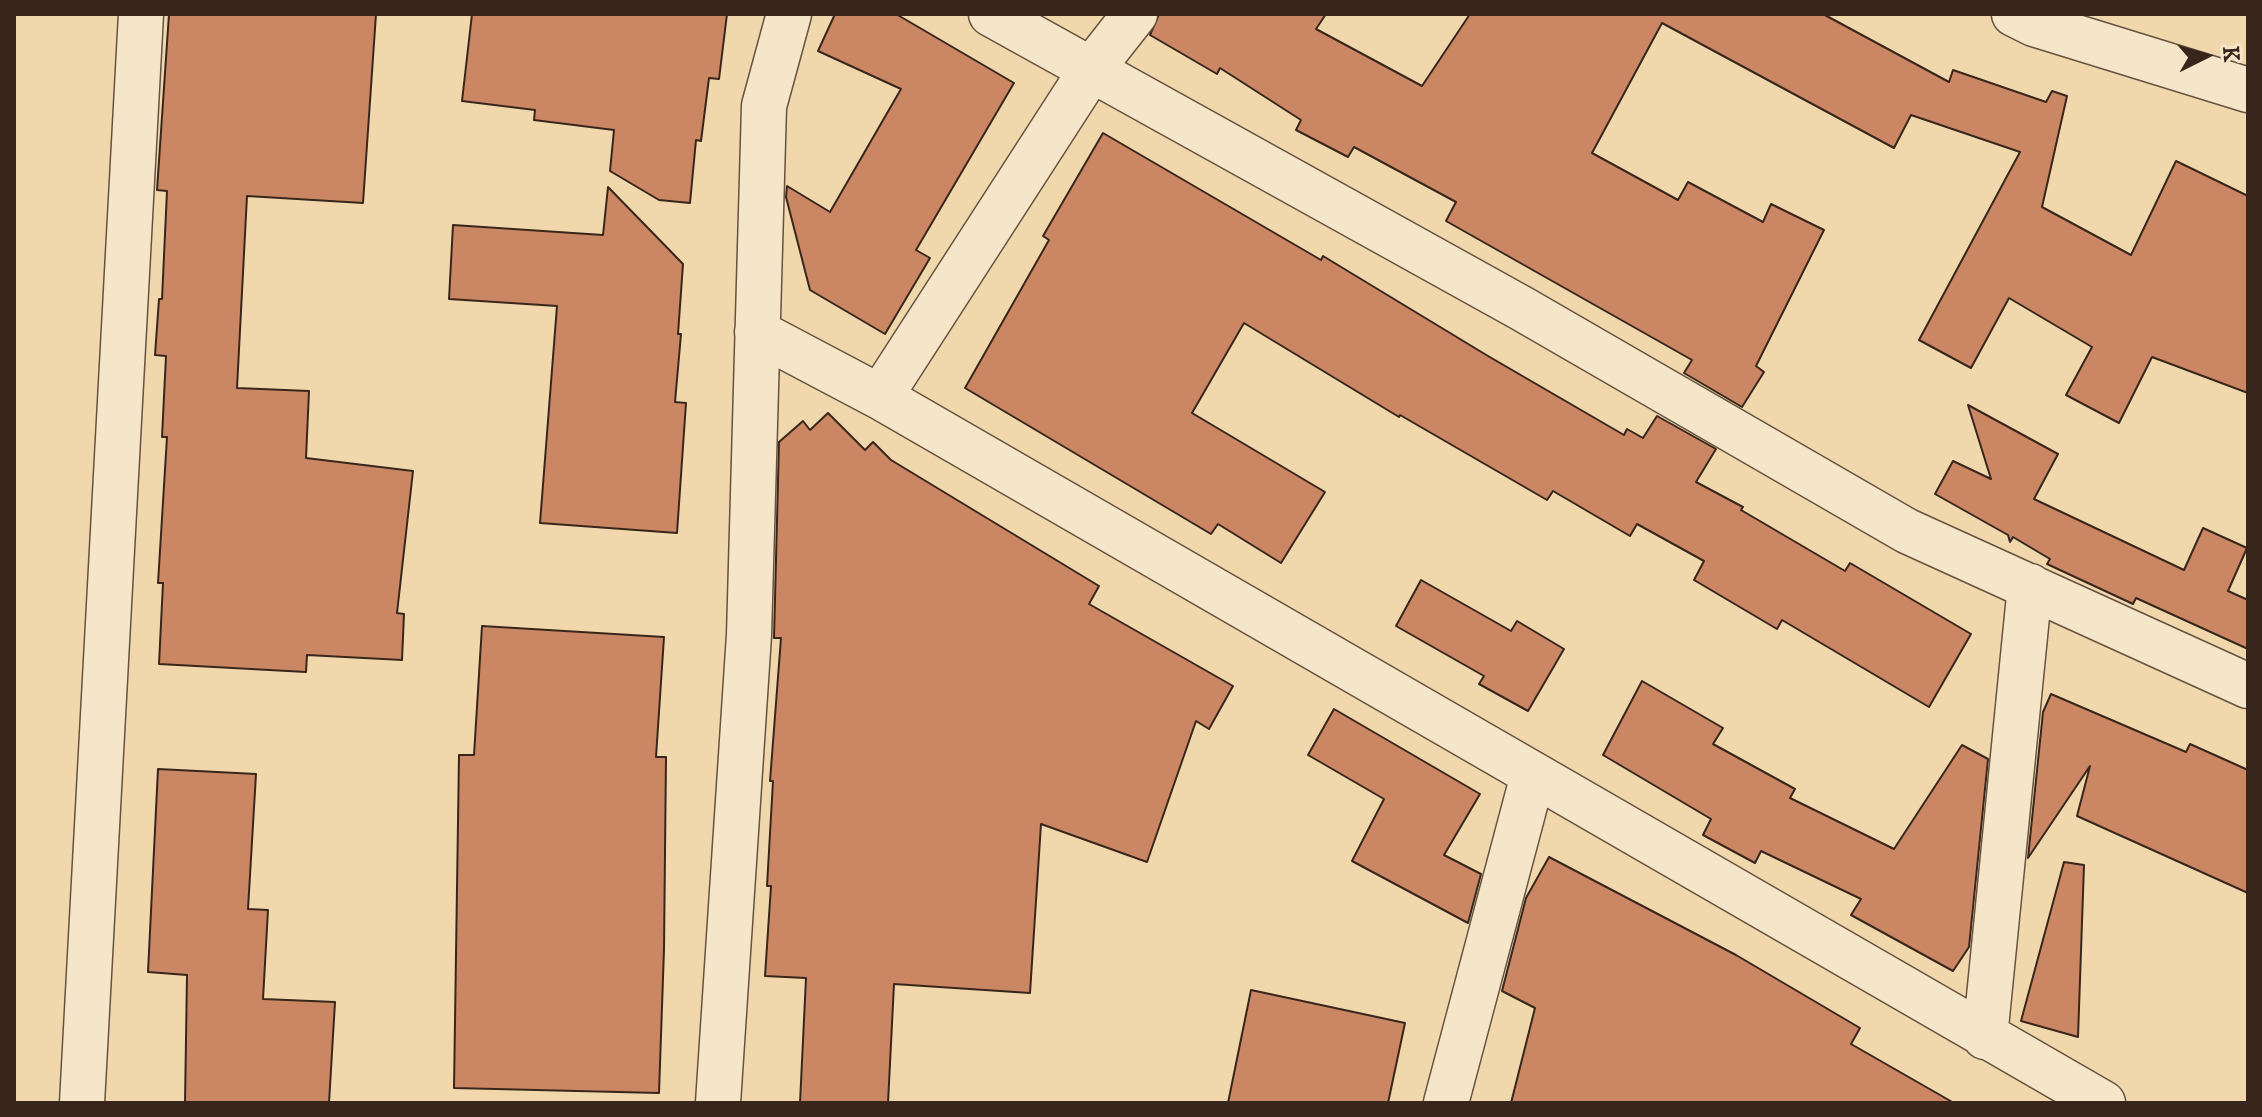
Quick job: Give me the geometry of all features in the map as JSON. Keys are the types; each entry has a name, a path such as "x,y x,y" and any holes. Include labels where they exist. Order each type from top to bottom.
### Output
{"street":[{"path":"82,1103 141,14"},
{"path":"718,1103 749,635 764,106 789,14"},
{"path":"991,14 1508,300 1907,531 2248,686"},
{"path":"880,397 1091,70 1135,14"},
{"path":"2014,14 2034,24 2248,90"},
{"path":"757,332 880,397 2103,1103"},
{"path":"1985,1037 2030,586"},
{"path":"1446,1103 1533,775"}],"building":[{"path":"169,14 376,14 363,203 247,196 237,388 309,391 306,458 413,471 397,613 404,614 402,660 307,655 306,672 159,664 163,583 158,583 167,437 162,437 166,356 155,355 159,299 162,299 167,191 157,190"},
{"path":"472,14 727,14 719,79 709,78 701,141 696,140 690,203 659,200 610,171 614,130 534,120 535,110 462,101"},
{"path":"835,14 896,14 1014,83 916,250 930,258 885,334 810,290 786,197 787,186 830,212 901,89 818,51"},
{"path":"1159,14 1326,14 1316,29 1422,86 1470,14 1823,14 1949,82 1953,70 2046,102 2052,91 2067,96 2042,207 2131,255 2176,161 2248,196 2248,393 2152,357 2119,423 2066,395 2092,347 2009,298 1971,368 1919,340 2020,152 1911,115 1894,148 1662,23 1592,153 1678,200 1688,182 1763,222 1771,204 1824,230 1756,366 1764,372 1742,407 1684,373 1692,360 1446,221 1456,202 1354,147 1348,157 1296,130 1301,120 1220,68 1217,74 1150,35"},
{"path":"1103,133 1321,260 1323,256 1624,435 1627,429 1643,438 1657,416 1716,449 1696,482 1743,507 1741,510 1845,571 1850,563 1971,634 1929,707 1782,620 1777,629 1694,580 1704,561 1637,524 1630,536 1553,491 1547,500 1399,417 1244,323 1192,413 1325,492 1281,563 1218,524 1211,534 965,388 1049,240 1043,236"},
{"path":"608,187 683,264 675,402 686,403 677,533 540,523 557,306 449,299 453,225 603,235"},
{"path":"1968,405 2058,454 2034,499 2184,570 2203,528 2247,548 2228,591 2248,600 2248,649 2136,598 2133,604 2047,564 2050,559 2013,537 2010,542 2008,535 1935,494 1953,461 1991,479"},
{"path":"828,413 865,450 873,442 891,460 1099,586 1089,604 1233,686 1209,729 1196,721 1147,862 1041,824 1030,993 894,984 888,1103 800,1103 806,978 765,976 771,886 767,886 773,781 770,781 781,638 774,638 779,442 803,421 810,430"},
{"path":"1421,580 1511,631 1517,621 1564,649 1528,711 1479,684 1484,676 1396,626"},
{"path":"482,626 664,637 656,757 666,757 659,1093 454,1088 459,755 474,755"},
{"path":"1642,681 1723,728 1713,744 1795,789 1790,798 1894,849 1962,745 1988,759 1969,947 1953,971 1851,915 1861,899 1761,851 1755,863 1703,835 1711,819 1603,755"},
{"path":"2051,694 2186,752 2190,744 2248,770 2248,893 2077,816 2090,766 2028,858 2043,712"},
{"path":"1334,709 1480,794 1444,855 1481,874 1468,923 1352,861 1384,799 1308,755"},
{"path":"158,769 256,774 248,909 268,910 263,999 335,1002 329,1103 185,1103 187,975 148,972"},
{"path":"1549,857 1736,955 1860,1028 1851,1044 1954,1103 1511,1103 1535,1008 1502,991 1526,898"},
{"path":"2064,862 2084,865 2078,1037 2021,1021"},
{"path":"1251,990 1405,1023 1388,1103 1228,1103"}]}
